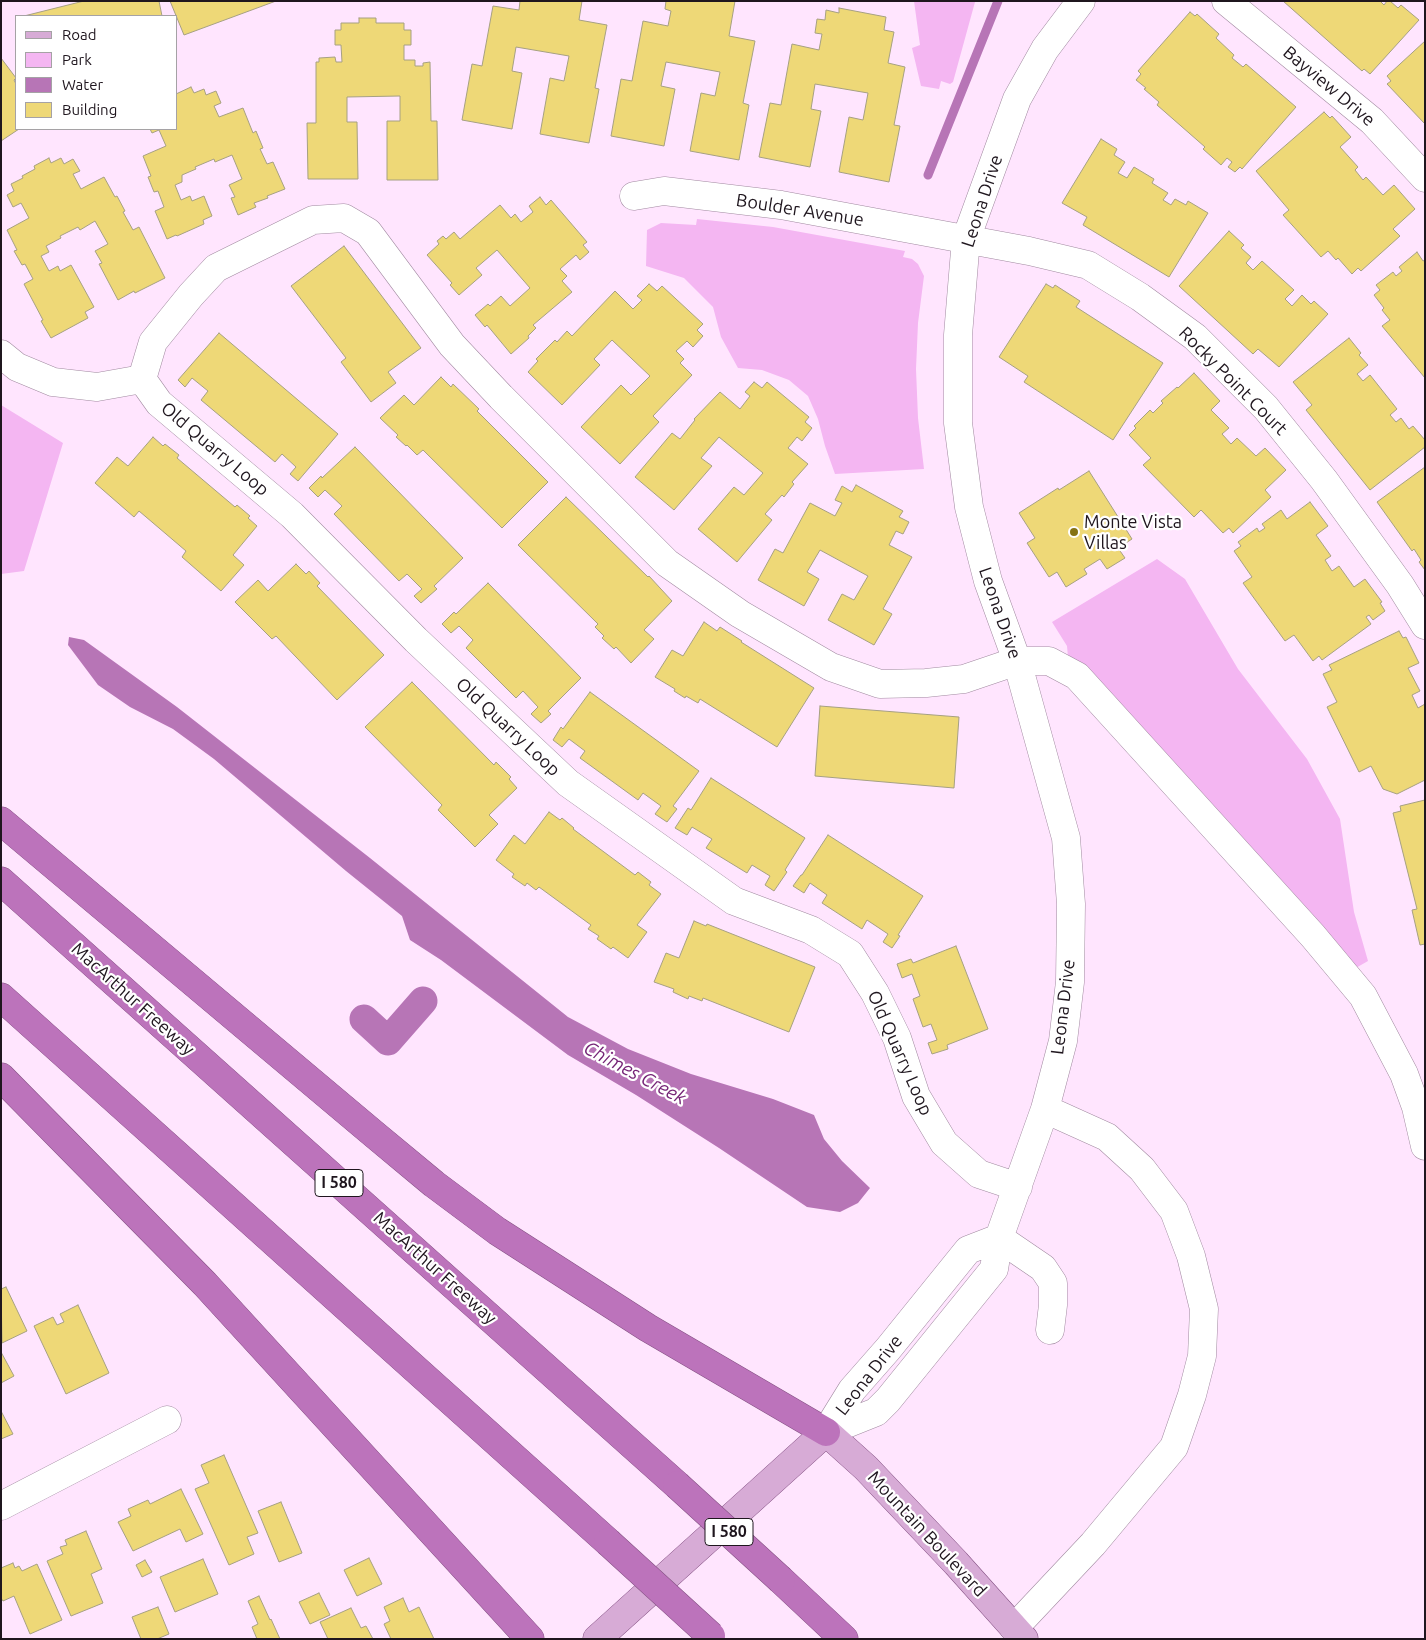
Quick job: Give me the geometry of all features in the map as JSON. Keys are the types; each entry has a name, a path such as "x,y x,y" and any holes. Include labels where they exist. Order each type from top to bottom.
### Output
{"highway":[{"path":"1,821 434,1184 497,1231 648,1328 826,1432"},
{"name":"MacArthur Freeway","path":"1,881 677,1485 844,1639"},
{"path":"1,997 713,1637"},
{"path":"1,1076 205,1284 530,1639"}],"main road":[{"name":"Mountain Boulevard","path":"826,1432 873,1475 956,1563 1019,1634"},
{"path":"597,1639 826,1432"}],"street":[{"name":"Leona Drive","path":"826,1432 852,1390 888,1349 968,1250 999,1238 1045,1109 1063,1041 1070,982 1071,904 1066,838 1017,661 988,581 968,507 958,423 958,335 966,239 1017,99 1045,49 1081,1"},
{"name":"Bayview Drive","path":"1226,1 1372,121 1425,178"},
{"name":"Boulder Avenue","path":"634,196 664,191 781,205 966,239"},
{"path":"1,354 18,367 53,382 97,387 142,379 153,342 191,295 216,268 313,220 344,218 368,232 452,345 501,397 667,563 740,614 830,667 880,684 926,684 964,679 1017,661 1049,661 1077,676 1313,936 1363,996 1404,1074 1416,1107 1425,1146"},
{"name":"Rocky Point Court","path":"966,239 1088,265 1140,297 1195,338 1266,408 1324,480 1400,585 1425,625"},
{"name":"Old Quarry Loop","path":"142,379 159,403 292,515 416,640 568,783 734,901 811,930 850,954 875,993 897,1038 916,1096 944,1143 979,1174 1018,1187"},
{"path":"1019,1634 1174,1448 1202,1356 1204,1309 1191,1256 1174,1211 1142,1169 1107,1137 1045,1109"},
{"path":"999,1238 1043,1268 1053,1284 1054,1304 1050,1330"},
{"path":"1,1506 167,1420"}],"green space":[{"path":"914,1 975,2 953,82 950,84 941,81 939,89 921,86 912,48 920,45"},
{"path":"697,219 773,227 905,251 903,257 912,259 918,264 924,276 918,323 916,369 918,418 924,469 835,474 818,419 808,396 789,380 762,370 738,368 721,337 713,307 684,278 646,266 647,230 661,223 696,225"},
{"path":"1,405 63,443 24,571 1,574"},
{"path":"1157,559 1185,579 1238,669 1307,759 1340,819 1354,912 1368,961 1354,969 1068,657 1067,646 1052,622"}],"water":[{"path":"69,637 84,640 177,707 370,858 568,1017 628,1049 691,1074 773,1099 814,1115 824,1139 842,1161 870,1188 858,1203 840,1212 807,1207 636,1095 568,1055 441,960 410,940 402,916 214,759 173,729 130,707 98,685 68,645"}],"building":[{"path":"84,1 159,1 162,15 28,15"},
{"path":"170,1 276,1 184,35 178,20 178,15 176,15"},
{"path":"520,1 582,1 579,20 607,25 595,88 599,89 589,143 540,134 550,78 564,81 569,56 516,47 512,71 522,73 512,129 462,120 472,64 482,66 493,6 519,10"},
{"path":"666,1 735,1 729,36 755,41 743,103 749,105 739,160 690,151 701,93 715,96 720,72 666,62 661,86 675,89 664,146 611,136 621,79 632,81 643,21 668,26 671,11 665,9"},
{"path":"1283,1 1380,1 1384,5 1387,1 1390,1 1398,8 1401,5 1419,20 1370,74 1364,69 1362,71"},
{"path":"839,8 886,17 884,30 894,32 888,63 905,67 894,125 900,126 889,182 839,172 849,117 863,120 868,93 815,84 811,109 821,111 810,167 759,157 770,103 781,105 792,44 819,50 822,34 815,33 817,19 825,20 826,10 839,13"},
{"path":"1190,12 1195,16 1197,14 1219,34 1216,38 1234,55 1232,58 1243,67 1246,64 1296,107 1242,169 1240,167 1235,172 1228,167 1232,162 1227,158 1221,165 1203,149 1205,147 1157,105 1159,102 1136,80 1141,74 1138,71"},
{"path":"359,18 376,18 376,23 404,23 404,30 411,30 411,45 404,45 404,60 415,60 415,66 423,66 423,63 430,62 431,121 437,121 438,180 387,180 387,121 400,121 400,96 347,97 347,122 357,122 358,179 308,179 307,123 316,123 316,62 319,62 319,58 335,57 336,62 342,62 341,45 335,45 335,30 341,30 341,23 359,23"},
{"path":"1425,41 1425,124 1387,84 1391,81 1387,76"},
{"path":"1,58 15,77 15,130 18,130 1,141"},
{"path":"191,87 194,93 204,89 206,95 216,91 221,103 214,106 219,117 243,108 253,133 256,131 263,148 260,149 267,164 273,162 285,189 254,203 256,207 238,215 231,198 235,197 229,185 242,179 232,155 215,162 214,159 195,167 196,169 182,175 182,182 175,185 181,200 190,196 192,201 204,196 212,216 203,220 204,224 167,239 155,211 164,207 158,191 154,192 148,177 151,176 143,156 166,146 159,130 178,130 178,93"},
{"path":"1324,112 1330,118 1332,116 1351,137 1340,147 1358,167 1355,170 1363,180 1366,177 1383,195 1394,185 1415,209 1393,229 1400,236 1361,271 1358,268 1352,274 1338,258 1336,260 1328,251 1321,257 1283,215 1289,210 1256,171"},
{"path":"1101,139 1117,149 1114,155 1125,162 1118,173 1127,178 1134,167 1154,179 1152,183 1168,193 1163,200 1171,205 1175,199 1186,205 1188,201 1208,213 1169,277 1083,225 1087,217 1062,203"},
{"path":"49,158 51,163 61,158 64,164 73,159 80,171 73,174 81,189 104,177 115,197 117,196 133,230 139,227 165,278 118,300 99,264 102,263 95,251 108,244 95,221 80,230 78,227 60,236 61,238 46,246 49,252 41,256 49,271 58,266 60,271 71,265 94,307 85,312 88,318 51,338 24,284 33,279 25,264 22,265 14,251 17,250 7,230 29,218 21,203 13,207 7,195 14,191 11,184 35,169 34,166"},
{"path":"540,197 546,205 551,200 587,242 583,245 589,252 580,260 576,255 560,269 567,276 562,281 572,292 533,325 536,328 528,336 529,338 511,354 487,325 485,327 475,315 488,304 490,306 501,296 510,306 530,288 497,250 476,268 482,275 459,295 450,285 452,283 427,255 439,244 437,241 443,236 446,239 454,232 460,239 500,205 511,218 515,214 521,222 533,212 529,206"},
{"path":"1229,231 1244,245 1241,248 1251,257 1246,263 1253,270 1262,261 1294,290 1285,299 1292,306 1302,295 1311,304 1314,301 1328,314 1279,367 1258,349 1253,354 1179,286"},
{"path":"344,246 421,348 388,372 396,383 371,402 341,362 346,358 291,286"},
{"path":"1417,252 1423,261 1425,260 1425,378 1382,326 1390,320 1374,295 1380,290 1376,285 1393,272 1396,276 1402,271 1399,267"},
{"path":"649,284 657,291 662,286 703,324 697,330 703,336 693,347 687,341 676,351 684,359 680,363 692,375 653,416 659,422 620,464 581,427 621,385 631,395 650,376 612,340 594,359 600,365 562,405 528,372 538,361 536,359 555,340 557,342 567,331 572,336 615,291 633,309 642,300 637,296"},
{"path":"1046,284 1053,288 1055,285 1080,301 1076,307 1163,363 1113,440 1024,382 1028,376 999,357"},
{"path":"219,333 338,434 298,481 290,474 296,467 282,454 275,462 201,400 208,391 192,378 185,387 178,380"},
{"path":"1349,338 1361,353 1359,355 1368,365 1357,374 1363,381 1370,375 1397,409 1390,415 1396,422 1401,418 1409,429 1413,426 1425,440 1425,447 1370,490 1306,410 1312,405 1293,382"},
{"path":"1194,373 1220,401 1211,410 1229,428 1222,434 1231,444 1237,438 1256,456 1265,448 1286,470 1265,490 1271,497 1233,533 1229,528 1223,533 1201,510 1194,517 1143,465 1151,458 1129,435 1136,428 1134,426 1150,410 1153,413 1163,403 1161,401"},
{"path":"441,377 451,387 453,384 479,409 477,411 548,482 502,528 423,450 417,455 396,437 398,435 380,418 404,395 414,405"},
{"path":"754,382 762,388 767,382 809,417 805,422 812,428 802,441 797,437 788,448 808,464 792,482 794,484 784,497 782,495 765,514 772,520 737,562 698,529 734,487 744,495 763,473 719,437 701,458 712,466 674,510 635,477 672,433 680,439 694,419 720,392 740,409 750,396 745,392"},
{"path":"153,437 163,446 165,444 179,455 177,458 235,507 237,505 250,516 248,518 257,526 233,555 244,565 221,591 182,557 186,551 139,511 134,517 95,483 117,457 128,466"},
{"path":"355,447 463,558 434,586 437,589 421,603 414,596 422,589 407,574 399,581 334,514 342,506 325,490 318,497 309,488"},
{"path":"1425,467 1425,570 1419,562 1421,560 1414,549 1412,551 1377,502"},
{"path":"1089,471 1132,539 1118,548 1125,558 1107,569 1100,559 1084,569 1087,574 1066,587 1057,572 1049,577 1027,543 1035,538 1019,513"},
{"path":"856,485 903,511 899,517 909,522 903,534 896,531 889,545 912,557 883,609 892,614 874,645 828,620 842,594 854,600 868,576 820,550 807,572 819,579 804,606 758,580 775,549 783,553 810,503 835,516 842,503 835,500 842,486 852,492"},
{"path":"566,497 649,576 672,601 644,630 654,639 631,663 616,647 614,649 602,638 604,636 595,627 598,624 518,545"},
{"path":"1310,502 1328,526 1316,535 1331,556 1325,560 1332,571 1339,566 1354,587 1365,579 1382,602 1380,603 1385,611 1373,620 1369,615 1366,617 1371,624 1322,660 1319,656 1313,661 1294,635 1285,641 1243,583 1252,577 1234,551 1241,546 1238,542 1257,528 1259,532 1265,528 1262,524 1281,510 1287,519"},
{"path":"296,564 306,574 309,571 320,583 317,586 384,655 337,700 276,636 272,639 235,602 258,580 268,591"},
{"path":"488,583 581,678 548,711 551,714 541,723 531,714 538,707 523,691 516,698 466,648 473,640 459,626 451,633 442,624 454,612 456,614"},
{"path":"704,622 717,631 720,627 814,688 777,747 700,699 698,703 686,696 685,698 674,691 675,689 655,677 672,650 683,656"},
{"path":"1399,631 1403,638 1406,637 1419,663 1408,668 1420,691 1412,695 1418,708 1425,704 1425,780 1397,794 1383,789 1371,766 1359,772 1327,707 1337,702 1323,674 1332,670 1329,665"},
{"path":"412,682 494,765 496,762 511,777 509,779 517,788 489,815 498,824 475,847 438,810 442,805 365,727"},
{"path":"590,692 699,771 673,806 677,809 667,822 655,814 661,806 643,793 638,800 580,758 585,751 569,739 562,747 553,740 561,727 563,729"},
{"path":"820,706 959,717 954,788 815,776"},
{"path":"711,778 805,838 785,870 787,872 774,891 765,885 770,876 752,865 747,873 706,848 712,839 692,827 687,835 675,828 688,808 691,810"},
{"path":"1425,800 1425,944 1420,945 1412,910 1417,909 1393,813 1401,811 1400,806"},
{"path":"549,812 560,820 562,818 573,829 635,875 638,872 651,882 649,885 661,894 637,925 647,932 628,958 613,947 611,949 597,939 599,936 588,929 591,925 539,887 536,890 527,883 525,886 512,877 514,874 496,860 514,835 525,844"},
{"path":"828,835 923,896 898,935 900,936 892,948 883,942 888,934 867,920 862,929 822,903 827,895 810,883 804,893 793,886"},
{"path":"694,921 706,926 707,924 815,967 789,1032 703,998 702,1001 689,996 688,999 673,992 674,989 654,982 666,953 679,958"},
{"path":"956,946 988,1029 947,1045 948,1049 932,1054 928,1043 937,1040 931,1024 923,1027 913,999 920,996 912,974 902,978 897,964 911,959 913,963"},
{"path":"6,1287 27,1331 2,1343 1,1289"},
{"path":"78,1305 109,1373 66,1394 34,1326 53,1317 57,1325 64,1322 60,1314"},
{"path":"1,1352 14,1376 1,1383"},
{"path":"1,1411 13,1434 1,1439"},
{"path":"224,1455 258,1533 247,1537 254,1554 229,1565 195,1489 209,1483 201,1465"},
{"path":"181,1489 203,1534 186,1542 180,1529 133,1551 118,1522 131,1516 128,1509 148,1500 150,1504"},
{"path":"281,1502 302,1553 279,1562 258,1511"},
{"path":"86,1531 102,1569 91,1574 103,1603 71,1616 47,1561 63,1554 60,1547 67,1545 65,1540"},
{"path":"369,1558 382,1584 357,1596 344,1570"},
{"path":"203,1559 218,1594 175,1612 160,1577"},
{"path":"145,1560 152,1572 142,1577 136,1565"},
{"path":"13,1563 15,1568 19,1566 22,1571 37,1564 62,1620 30,1634 14,1596 3,1601 1,1598 1,1568"},
{"path":"319,1593 330,1615 310,1624 299,1602"},
{"path":"259,1596 280,1639 257,1639 252,1627 258,1624 248,1601"},
{"path":"403,1598 409,1612 419,1607 434,1639 391,1639 384,1624 390,1621 384,1607"},
{"path":"158,1607 169,1634 157,1639 141,1639 132,1617"},
{"path":"351,1608 361,1628 366,1626 373,1639 328,1639 320,1622"}],"waterway":[{"path":"928,175 998,1"},
{"name":"Chimes Creek","path":"364,1019 388,1041 423,1001"}],"place":[{"name":"Monte Vista Villas","path":"1074,532"}]}
